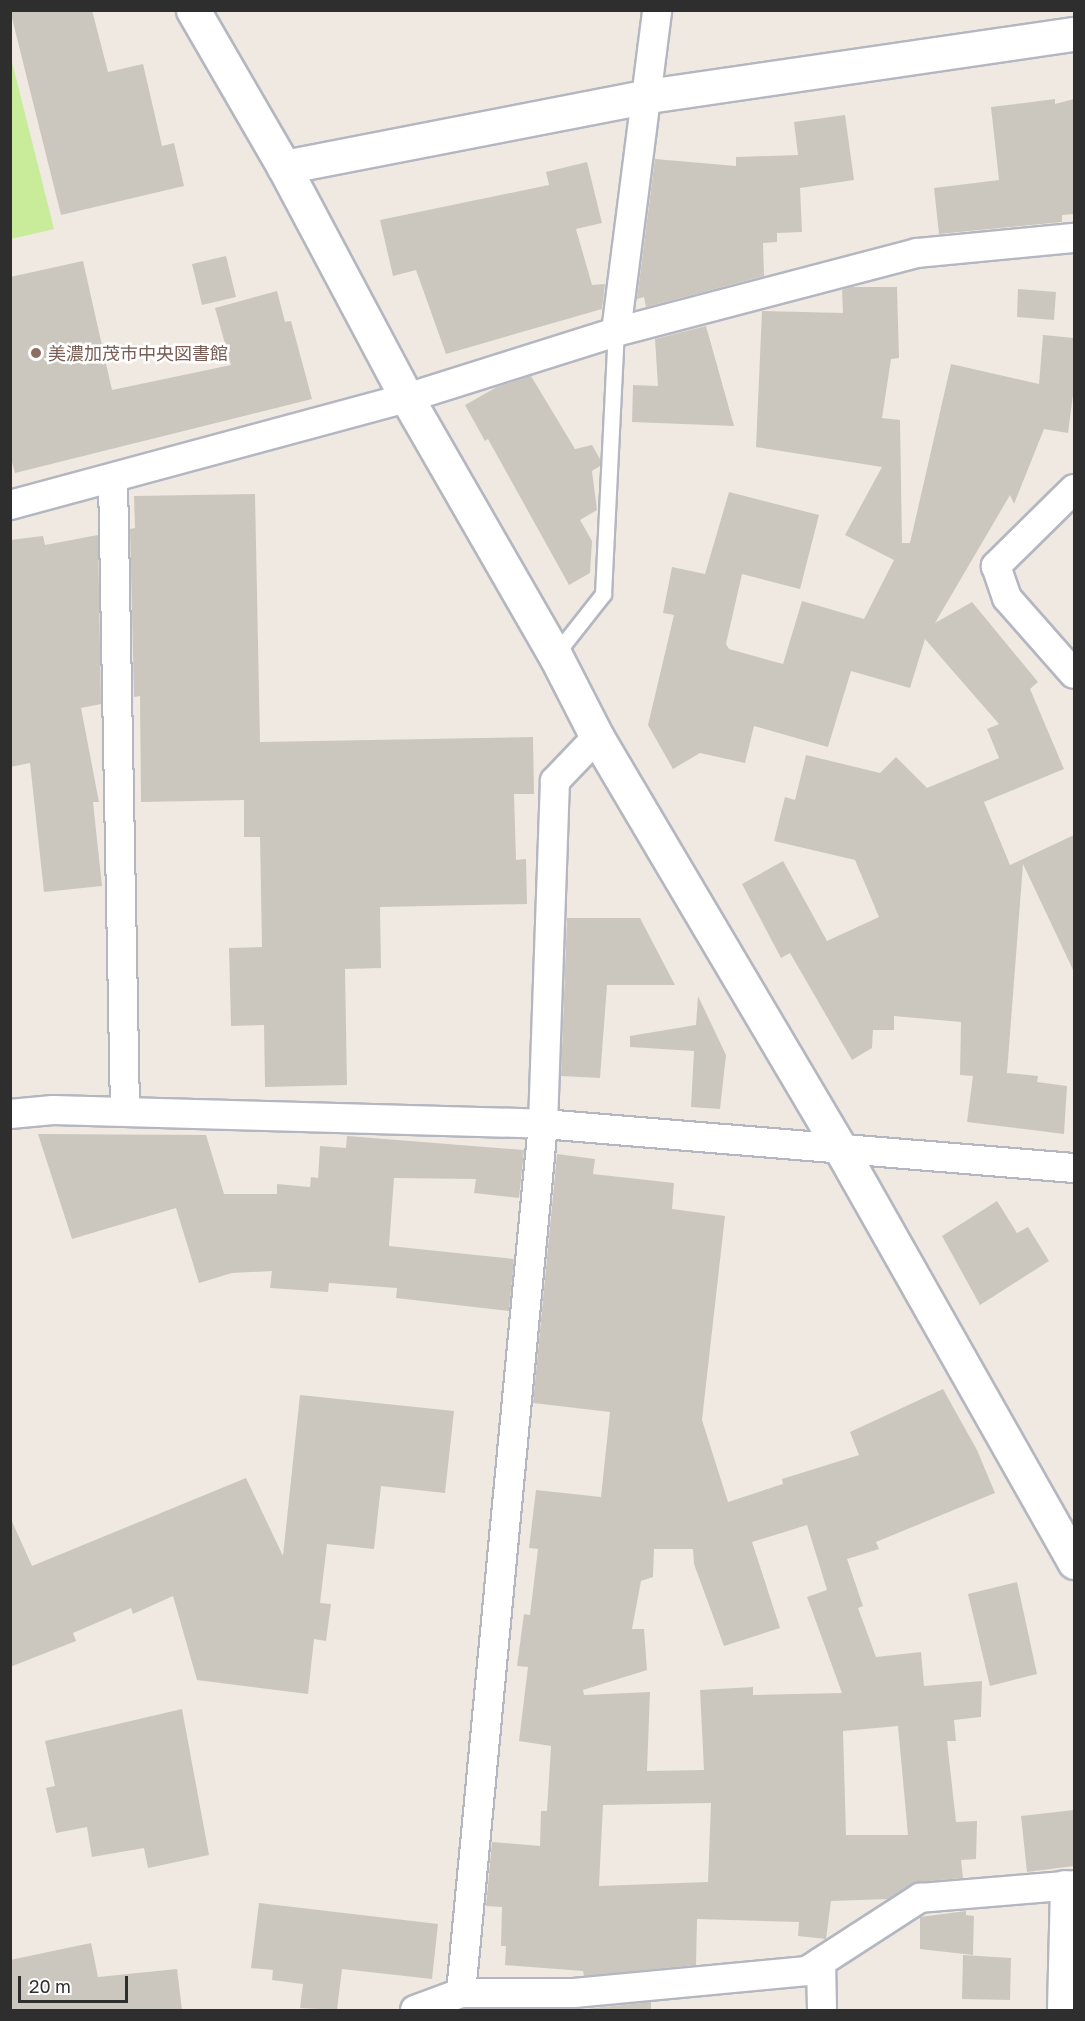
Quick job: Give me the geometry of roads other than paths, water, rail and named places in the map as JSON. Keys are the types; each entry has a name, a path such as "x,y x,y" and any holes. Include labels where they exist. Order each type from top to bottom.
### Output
{"street":[{"path":"193,10 284,167 407,398 555,654 597,737 839,1146 1074,1562"},
{"path":"616,332 648,96 657,10"},
{"path":"284,167 648,96 1074,34"},
{"path":"10,505 407,398 616,332 917,253 1074,238"},
{"path":"112,479 125,1112"},
{"path":"1074,489 996,566 1007,598 1074,674"},
{"path":"459,2002 543,1124 555,781 597,737"},
{"path":"10,1114 125,1112 543,1124 839,1146 1074,1168"},
{"path":"415,2010 459,2002 807,1971 920,1898 1070,1885 1062,2010"},
{"path":"821,1962 822,2010"}],"lane":[{"path":"555,654 603,594 616,332"}],"place":[{"name":"美濃加茂市中央図書館","path":"36,353"}]}
